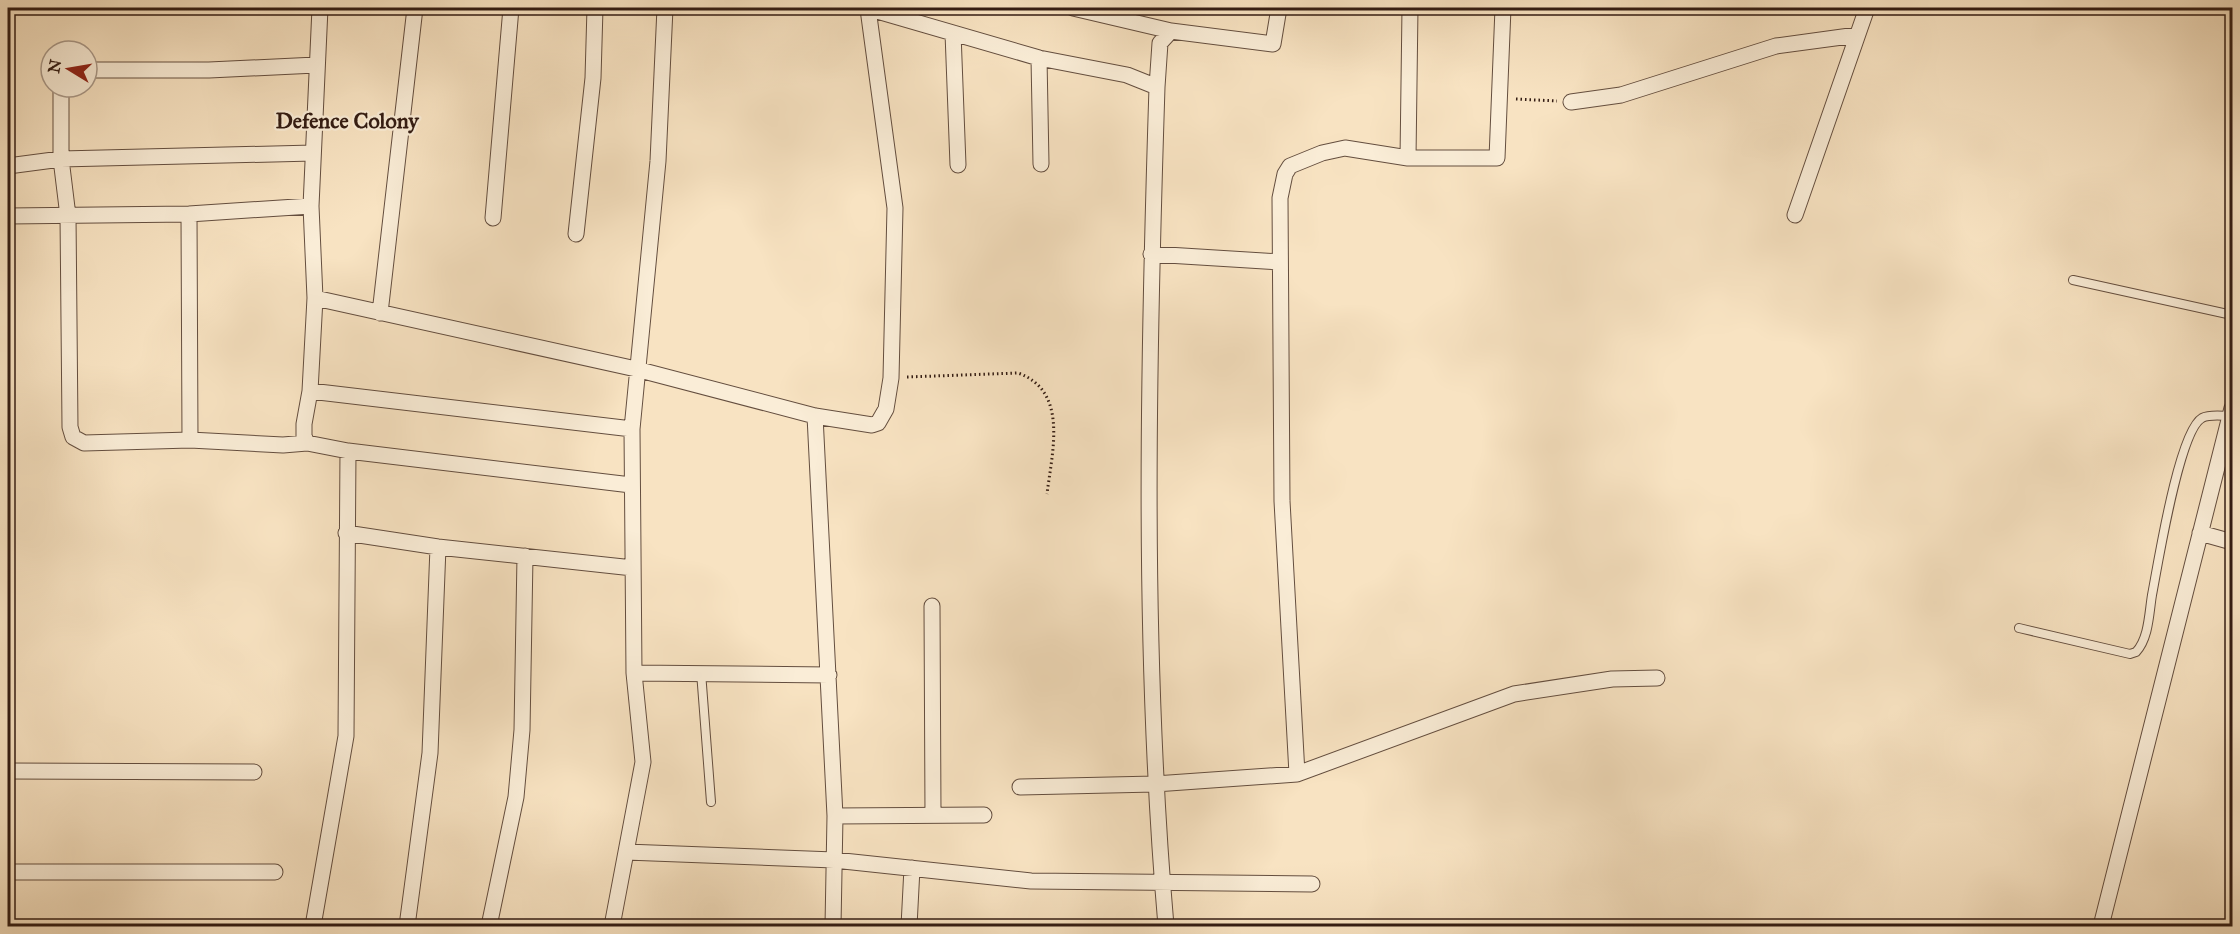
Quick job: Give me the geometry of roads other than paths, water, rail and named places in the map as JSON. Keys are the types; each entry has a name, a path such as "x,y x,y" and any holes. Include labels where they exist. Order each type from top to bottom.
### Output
{"street":[{"path":"307,443 304,436 304,424 310,391 315,298 311,206 320,8"},
{"path":"380,313 415,8"},
{"path":"493,218 510,8"},
{"path":"576,234 593,78 595,8"},
{"path":"612,927 643,762 634,673 632,429 658,160 664,8"},
{"path":"315,298 636,369 815,416 872,425 878,423 886,408 891,378 895,208 868,8 1039,58 1127,75 1156,87"},
{"path":"1073,8 1171,31 1273,44 1279,8"},
{"path":"1408,158 1410,8"},
{"path":"1297,774 1282,501 1280,198 1285,174 1290,166 1322,153 1345,148 1408,158 1497,158 1503,8"},
{"path":"1795,215 1867,8"},
{"path":"1166,927 1155,784 1149,436 1156,87 1160,43 1171,31"},
{"path":"953,33 958,165"},
{"path":"1571,102 1621,95 1776,45 1857,35"},
{"path":"1039,58 1041,164"},
{"path":"99,70 209,70 316,65"},
{"path":"61,99 61,159 68,216 69,427 73,437 84,443 190,440 283,445 307,443 348,451 632,485"},
{"path":"8,166 61,159 313,153"},
{"path":"8,216 189,214 311,206"},
{"path":"189,214 190,440"},
{"path":"1151,254 1280,262"},
{"path":"310,391 632,429"},
{"path":"2101,927 2231,412"},
{"path":"815,416 835,816 833,927"},
{"path":"313,927 346,736 348,451"},
{"path":"346,533 438,548 633,568"},
{"path":"2200,533 2232,542"},
{"path":"406,927 430,753 438,548"},
{"path":"489,927 516,796 522,730 525,556"},
{"path":"932,606 933,815"},
{"path":"634,673 829,675"},
{"path":"1020,787 1155,784 1297,774 1515,694 1612,679 1657,678"},
{"path":"8,771 254,772"},
{"path":"835,816 984,815"},
{"path":"626,852 834,860 1031,881 1312,884"},
{"path":"909,927 912,868"},
{"path":"8,872 274,872"}],"lane":[{"path":"2073,280 2232,315"},
{"path":"2019,628 2130,654 2136,652 2145,634 2166,525 2189,434 2201,418 2231,412"},
{"path":"701,672 711,802"}],"district":[{"name":"Defence Colony","path":"347,120"}]}
